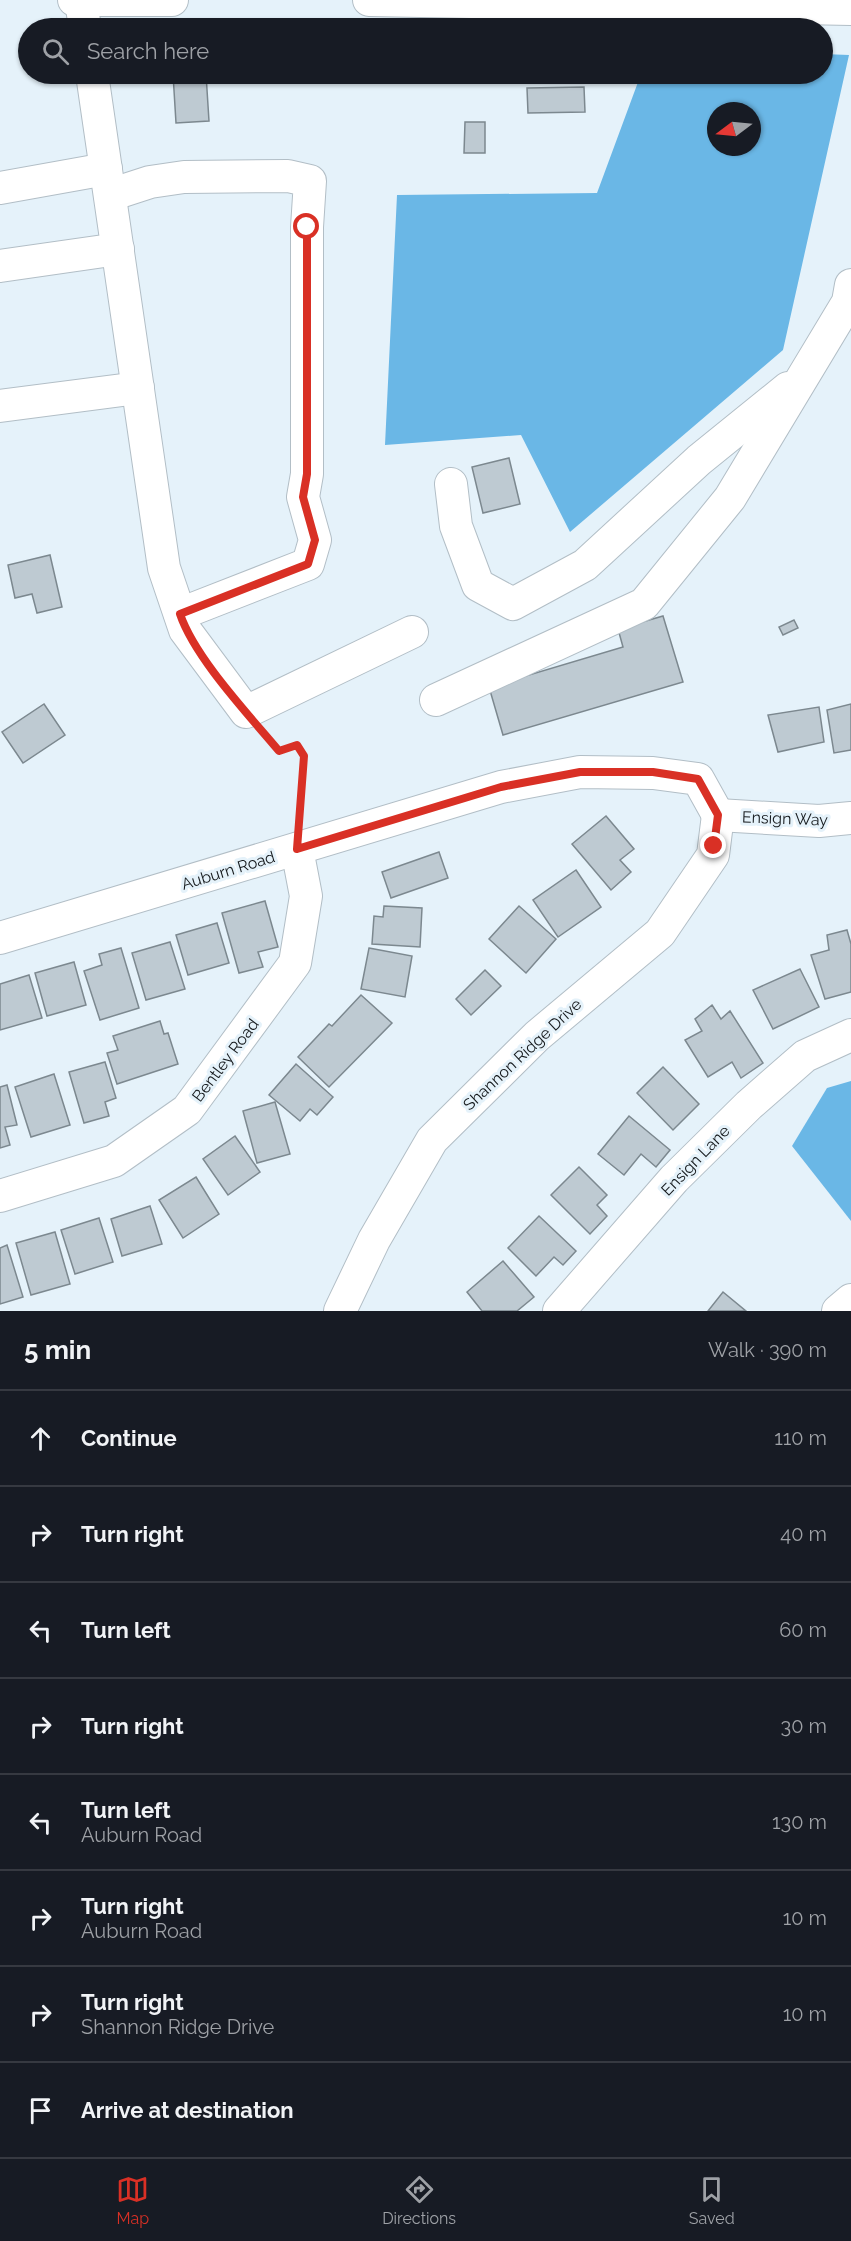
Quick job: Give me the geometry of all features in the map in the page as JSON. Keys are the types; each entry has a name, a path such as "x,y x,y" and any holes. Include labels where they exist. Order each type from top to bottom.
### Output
{"street":[{"path":"74,0 172,0"},
{"path":"369,0 851,9"},
{"path":"81,1 84,18"},
{"path":"93,84 164,568 185,630 246,712 412,632"},
{"path":"0,188 150,182 184,177 288,176 309,181 307,474 303,497 315,540 308,564 180,614"},
{"path":"0,266 118,249"},
{"path":"436,700 644,604 730,498 848,302 851,285"},
{"path":"451,484 456,526 478,585 513,604 585,565 699,460 805,374"},
{"path":"0,406 138,388"},
{"name":"Auburn Road","path":"0,938 501,787 580,772 653,772 698,779 718,815"},
{"name":"Ensign Way","path":"718,815 819,821 851,818"},
{"name":"Shannon Ridge Drive","path":"340,1311 374,1240 432,1140 537,1036 660,933 713,855 718,815"},
{"name":"Bentley Road","path":"0,1196 114,1161 187,1110 295,963 306,896 297,849"},
{"name":"Ensign Lane","path":"560,1311 674,1179 749,1104 805,1056 851,1035"},
{"path":"838,1311 851,1300"}],"path":[{"path":"246,712 279,751 297,745 304,756 297,849"}],"shaded area":[{"path":"833,54 849,55 783,350 570,532 521,435 385,445 397,195 597,193 637,84 833,84"},
{"path":"851,1081 851,1221 792,1146 827,1088"}],"building":[{"path":"174,84 207,84 209,121 176,123"},
{"path":"584,87 585,112 528,113 527,88"},
{"path":"465,122 485,122 485,153 464,153"},
{"path":"509,458 520,504 483,513 472,467"},
{"path":"50,555 62,607 37,613 32,594 15,598 8,565"},
{"path":"663,616 683,682 503,735 489,687 623,647 618,629"},
{"path":"794,620 798,628 783,635 779,627"},
{"path":"44,704 65,735 23,763 2,732"},
{"path":"851,704 851,750 834,753 827,710"},
{"path":"819,707 824,742 778,752 768,715"},
{"path":"606,816 634,849 620,860 631,872 611,890 572,844"},
{"path":"439,852 448,878 391,898 382,872"},
{"path":"576,870 601,907 558,937 533,900"},
{"path":"265,901 278,947 258,952 263,967 239,973 222,913"},
{"path":"384,906 422,908 420,947 372,944 374,916 383,917"},
{"path":"519,906 556,939 526,973 489,939"},
{"path":"217,923 229,963 188,975 176,935"},
{"path":"847,930 851,944 851,992 825,999 811,955 829,950 827,935"},
{"path":"170,942 185,989 146,1000 132,953"},
{"path":"121,948 139,1008 100,1020 84,971 102,965 99,954"},
{"path":"369,948 412,956 405,997 361,989"},
{"path":"74,962 86,1005 47,1016 35,973"},
{"path":"800,969 819,1007 773,1029 753,990"},
{"path":"485,970 501,986 471,1015 456,999"},
{"path":"29,975 42,1018 0,1030 0,984"},
{"path":"361,995 392,1023 329,1087 298,1057"},
{"path":"712,1005 721,1019 730,1011 763,1063 741,1078 732,1062 708,1077 685,1040 702,1031 695,1019"},
{"path":"160,1021 164,1034 168,1033 178,1064 117,1084 107,1053 118,1050 113,1036"},
{"path":"105,1062 116,1098 105,1102 109,1116 84,1123 69,1072"},
{"path":"296,1064 333,1097 317,1115 310,1109 300,1121 269,1095"},
{"path":"663,1067 699,1104 673,1130 637,1093"},
{"path":"54,1074 70,1125 31,1137 15,1087"},
{"path":"7,1085 17,1125 5,1127 10,1145 0,1148 0,1087"},
{"path":"275,1102 290,1154 257,1163 243,1111"},
{"path":"629,1116 670,1150 656,1167 641,1154 624,1175 598,1154"},
{"path":"235,1136 260,1172 228,1195 203,1159"},
{"path":"579,1167 607,1195 597,1205 607,1216 590,1234 551,1195"},
{"path":"196,1177 219,1214 183,1238 159,1200"},
{"path":"150,1206 162,1244 122,1256 111,1219"},
{"path":"539,1216 576,1251 563,1265 554,1257 536,1276 508,1248"},
{"path":"99,1218 113,1262 75,1274 61,1230"},
{"path":"55,1232 70,1284 31,1295 16,1243"},
{"path":"7,1245 23,1297 0,1304 0,1248"},
{"path":"503,1261 534,1297 517,1311 482,1311 467,1292"},
{"path":"723,1292 746,1311 708,1311"}],"route":[{"path":"307,227 307,474 303,497 315,540 308,564 180,614 185,630 216,673 279,751 297,745 304,756 297,849 501,787 580,772 653,772 698,779 718,815 714,846"}]}
